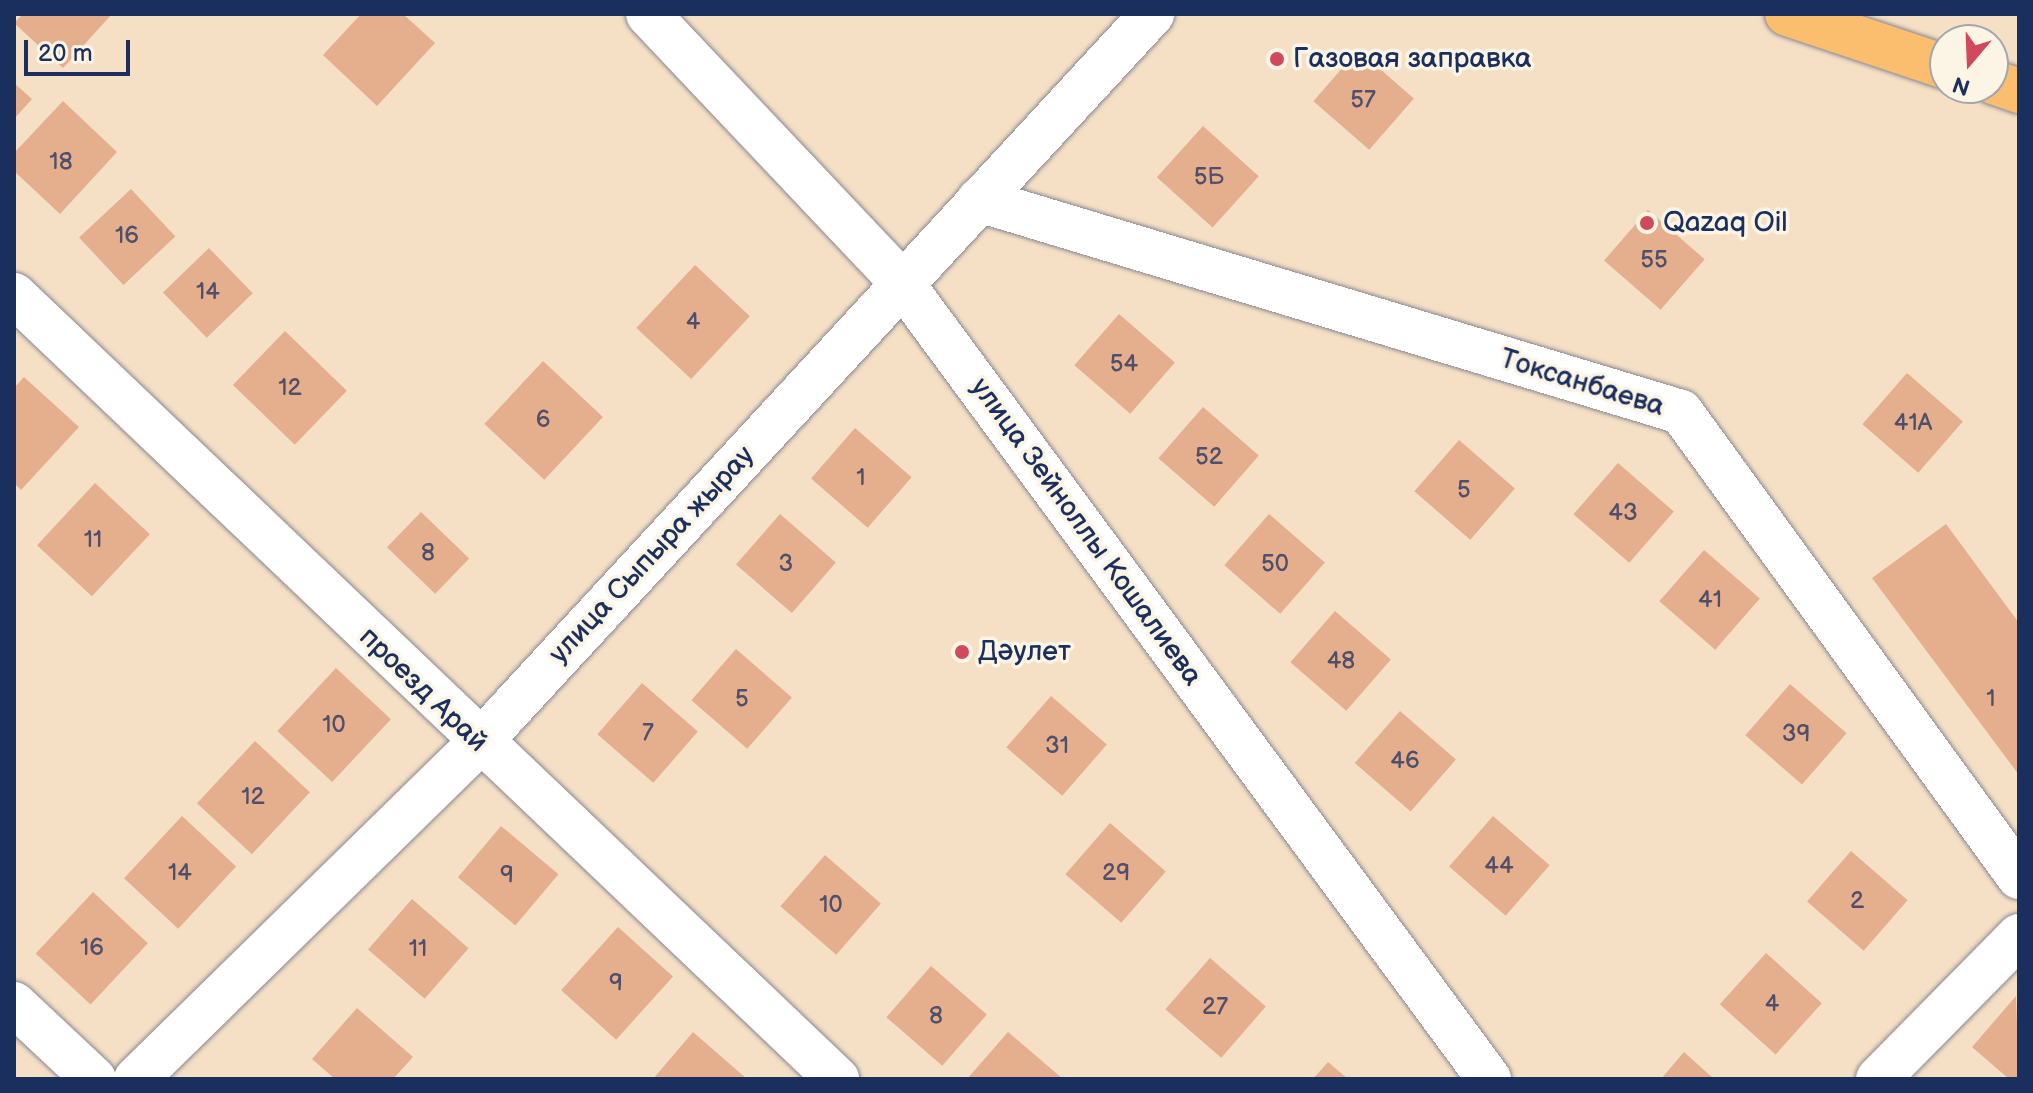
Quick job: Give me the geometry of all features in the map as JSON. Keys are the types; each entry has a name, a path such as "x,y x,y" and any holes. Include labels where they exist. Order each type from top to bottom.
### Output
{"highway":[{"path":"1787,14 1929,62"}],"street":[{"name":"улица Зейноллы Кошалиева","path":"648,14 902,283 1489,1079"},
{"name":"улица Сыпыра жырау","path":"136,1079 478,744 1152,14"},
{"name":"Токсанбаева","path":"979,200 1681,412 2019,877"},
{"name":"проезд Арай","path":"14,295 478,744 837,1079"},
{"path":"1878,1079 2019,936"},
{"path":"14,1004 94,1079"}],"building":[{"path":"23,14 112,14 63,68 14,23"},
{"path":"361,14 403,14 435,43 377,106 323,55"},
{"path":"1358,50 1414,99 1369,150 1313,101"},
{"path":"14,83 32,99 14,119"},
{"path":"63,101 117,152 60,214 14,171 14,153"},
{"path":"1203,126 1259,176 1213,227 1157,177"},
{"path":"131,189 175,237 123,285 79,237"},
{"path":"1648,210 1705,259 1661,310 1604,261"},
{"path":"209,248 253,293 207,338 163,292"},
{"path":"695,265 750,316 691,379 636,328"},
{"path":"1119,314 1175,363 1130,414 1074,365"},
{"path":"285,331 347,391 295,445 233,385"},
{"path":"543,361 603,417 544,480 484,424"},
{"path":"1907,373 1963,422 1918,473 1862,424"},
{"path":"24,377 79,427 21,490 14,483 14,388"},
{"path":"1203,407 1259,456 1214,507 1158,458"},
{"path":"855,428 912,477 868,528 811,479"},
{"path":"1459,440 1515,489 1470,540 1414,491"},
{"path":"1618,463 1674,512 1629,563 1573,514"},
{"path":"95,483 150,534 92,596 37,545"},
{"path":"421,512 469,559 435,594 387,547"},
{"path":"780,514 836,563 792,613 736,565"},
{"path":"1269,514 1325,563 1280,614 1224,565"},
{"path":"1946,524 2019,623 2019,775 1872,578"},
{"path":"1704,550 1760,599 1715,650 1659,601"},
{"path":"1335,611 1391,660 1346,711 1290,662"},
{"path":"736,649 792,698 747,749 691,700"},
{"path":"336,668 391,719 332,782 277,731"},
{"path":"642,683 698,732 653,783 597,734"},
{"path":"1790,684 1847,733 1802,785 1745,735"},
{"path":"1051,696 1107,745 1062,796 1006,747"},
{"path":"1400,711 1456,760 1411,812 1355,763"},
{"path":"255,741 310,792 252,854 197,803"},
{"path":"182,816 236,866 178,929 124,878"},
{"path":"1493,816 1550,865 1506,916 1449,867"},
{"path":"1110,823 1166,872 1121,923 1065,874"},
{"path":"501,826 558,874 515,926 458,877"},
{"path":"1851,851 1908,900 1864,951 1807,902"},
{"path":"825,855 881,904 836,955 780,906"},
{"path":"93,892 148,943 91,1005 36,953"},
{"path":"412,899 469,948 425,999 368,950"},
{"path":"618,927 673,977 616,1040 561,990"},
{"path":"1766,953 1822,1003 1776,1054 1720,1004"},
{"path":"1210,958 1266,1007 1221,1058 1165,1009"},
{"path":"931,966 987,1015 942,1066 886,1017"},
{"path":"2016,996 2019,1079 2009,1079 1972,1047"},
{"path":"357,1008 413,1057 393,1079 335,1079 312,1059"},
{"path":"693,1032 747,1079 653,1079"},
{"path":"1008,1032 1063,1079 967,1079"},
{"path":"1684,1052 1714,1079 1661,1079"},
{"path":"1328,1062 1348,1079 1313,1079"}],"place":[{"name":"Газовая заправка","path":"1277,59"},
{"name":"Qazaq Oil","path":"1647,223"},
{"name":"Дәулет","path":"962,652"}]}
